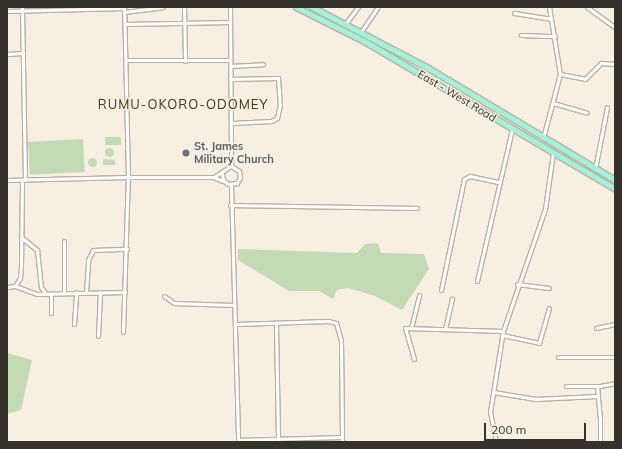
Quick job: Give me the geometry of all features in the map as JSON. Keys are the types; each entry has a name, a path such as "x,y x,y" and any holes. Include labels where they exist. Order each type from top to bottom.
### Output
{"main road":[{"name":"East - West Road","path":"296,7 364,41 615,189"},
{"name":"East - West Road","path":"312,7 346,23 615,180"}],"street":[{"path":"7,11 22,9 124,7 128,176 123,332"},
{"path":"124,12 163,7"},
{"path":"184,7 185,61"},
{"path":"230,7 230,79 232,123 231,166"},
{"path":"346,23 358,7"},
{"path":"361,32 378,7"},
{"path":"543,138 560,74 555,36 549,7"},
{"path":"587,7 615,27"},
{"path":"15,286 20,278 24,180 22,9"},
{"path":"514,13 551,19"},
{"path":"125,24 230,22"},
{"path":"521,35 555,36"},
{"path":"7,54 23,53"},
{"path":"126,60 230,60"},
{"path":"560,74 585,79 601,63 615,64"},
{"path":"230,66 263,64"},
{"path":"230,79 278,78 280,105 277,118 271,121 232,123"},
{"path":"553,103 587,113"},
{"path":"595,168 608,107"},
{"path":"477,281 512,129"},
{"path":"496,442 490,420 502,333 517,284 545,209 553,153"},
{"path":"7,180 128,176 213,177 222,174 225,169 231,166"},
{"path":"213,177 231,185 237,183 240,174 237,169 231,166"},
{"path":"222,174 223,181"},
{"path":"441,290 464,179 470,176 499,182"},
{"path":"231,185 230,205 236,324 238,441 342,437"},
{"path":"230,205 417,208"},
{"path":"21,237 37,250 41,287 46,294"},
{"path":"64,241 64,293"},
{"path":"86,292 88,260 93,250 126,249"},
{"path":"517,284 549,288"},
{"path":"7,287 15,286 37,294 125,292"},
{"path":"74,324 76,292"},
{"path":"98,336 100,292"},
{"path":"50,313 51,294"},
{"path":"411,328 419,295"},
{"path":"164,296 174,303 234,305"},
{"path":"445,329 452,299"},
{"path":"414,359 404,330 411,328 445,329 502,333 539,343 549,308"},
{"path":"236,324 328,321 336,323 339,328 342,442"},
{"path":"276,322 278,440"},
{"path":"596,328 615,324"},
{"path":"558,357 615,357"},
{"path":"566,386 597,386 615,383"},
{"path":"597,386 600,418 600,442"},
{"path":"493,392 535,399 597,396"}],"green space":[{"path":"105,137 121,137 121,145 105,145"},
{"path":"83,139 85,172 30,175 28,142"},
{"path":"109,147 114,152 109,157 104,152"},
{"path":"90,158 94,158 96,162 94,166 90,166 88,164 88,160"},
{"path":"103,159 115,160 115,165 103,165"},
{"path":"378,243 381,253 424,254 429,269 402,310 375,296 348,288 337,290 333,299 319,291 289,291 238,260 238,249 357,253 365,244"},
{"path":"7,353 32,360 21,410 7,414"}],"place":[{"name":"St. James Military Church","path":"186,153"}],"district":[{"name":"RUMU-OKORO-ODOMEY","path":"183,104"}]}
